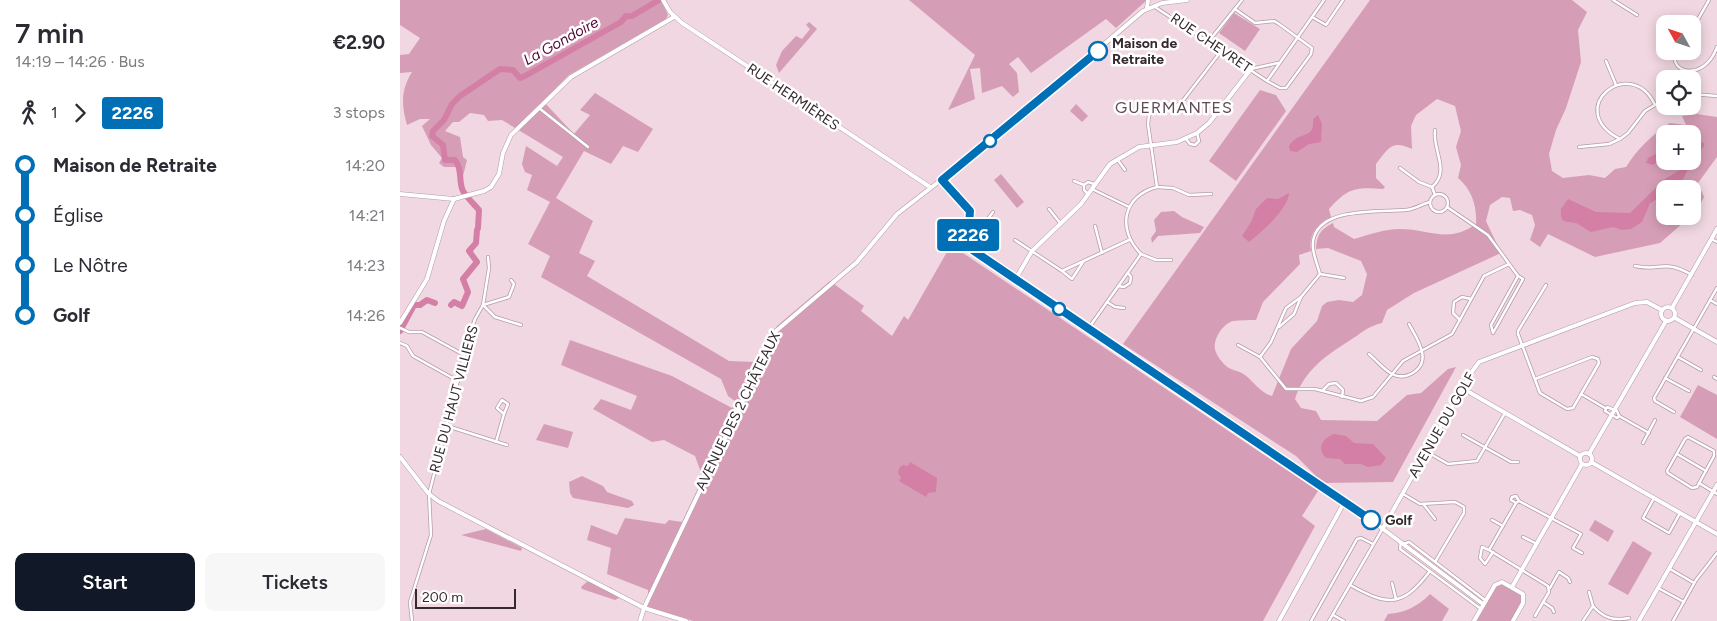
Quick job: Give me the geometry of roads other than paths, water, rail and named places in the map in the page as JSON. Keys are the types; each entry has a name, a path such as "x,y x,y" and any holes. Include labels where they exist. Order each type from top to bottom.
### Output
{"street":[{"name":"RUE HERMIÈRES","path":"664,0 674,17 930,187"},
{"path":"1147,8 1148,0"},
{"name":"AVENUE DES 2 CHÂTEAUX","path":"640,621 644,608 776,331 857,262 897,214 930,187 942,180 1147,8 1187,0"},
{"path":"1209,41 1242,0"},
{"path":"1235,9 1255,23 1274,22 1298,37 1312,48 1311,54 1286,88 1280,88 1267,81 1279,63 1298,37 1324,0"},
{"path":"1312,17 1326,25 1343,0"},
{"path":"1613,0 1637,15"},
{"path":"1700,15 1709,0"},
{"name":"RUE CHEVRET","path":"1154,6 1267,81"},
{"path":"400,194 454,199 484,191 493,185 499,174 508,141 516,129 571,77 674,17"},
{"path":"1674,60 1677,66 1686,70 1696,71 1709,64 1717,48"},
{"path":"1157,186 1149,115 1154,111 1172,108 1181,103 1222,50"},
{"path":"1606,61 1616,85"},
{"path":"1015,280 1032,251 1061,224 1088,194 1105,169 1117,159 1133,150 1186,139 1197,133 1209,123 1250,69 1279,63"},
{"path":"1579,147 1609,144 1620,139 1628,133 1645,111 1654,105 1649,94 1637,84 1616,85 1599,100 1597,117 1605,130 1620,139"},
{"path":"1701,95 1717,96"},
{"path":"538,108 588,147"},
{"path":"1432,187 1440,179 1442,168 1434,143 1435,130"},
{"path":"1186,139 1190,144 1195,144 1199,141 1197,133"},
{"path":"1117,159 1125,170"},
{"path":"1400,168 1419,182 1432,187 1435,195"},
{"path":"942,180 970,211 968,240 971,249 1345,501 1484,602"},
{"path":"1074,180 1084,185"},
{"path":"1084,185 1088,182 1094,184"},
{"path":"1084,185 1084,190 1088,194"},
{"path":"1171,260 1156,260 1141,254 1129,240 1126,224 1129,207 1141,194 1157,186 1173,188 1189,195 1211,194"},
{"path":"1091,189 1129,207"},
{"path":"1320,274 1312,244 1314,234 1324,224 1354,212 1380,209 1404,210 1430,202 1435,195 1441,194 1447,198 1447,207"},
{"path":"400,323 428,279 444,221 454,199"},
{"path":"1430,202 1437,211 1447,207"},
{"path":"1447,207 1488,235 1523,280 1493,333 1491,325 1518,276"},
{"path":"1049,209 1061,224"},
{"path":"970,221 985,223 993,212"},
{"path":"1095,226 1102,253"},
{"path":"1672,308 1717,229"},
{"path":"1711,239 1717,242"},
{"path":"1015,240 1072,279 1083,262"},
{"path":"1062,271 1129,240"},
{"path":"1088,329 1141,254"},
{"name":"RUE DU HAUT VILLIERS","path":"412,621 410,602 431,535 429,494 464,356 475,319 484,305 489,268 488,257"},
{"path":"1238,346 1260,357 1286,389 1323,390 1342,397 1362,401 1368,400 1376,394 1403,361 1422,349 1446,338 1460,320 1484,276 1510,264"},
{"path":"1635,266 1646,268 1670,264 1692,275"},
{"path":"1118,286 1124,287 1130,283 1131,277 1128,273"},
{"path":"1320,274 1344,278"},
{"path":"1278,327 1294,314 1301,298 1320,274"},
{"path":"511,280 514,284 509,297 484,305 495,317 521,325"},
{"path":"1535,379 1596,358 1599,363 1573,408 1567,409 1540,393 1522,344 1518,329 1546,285"},
{"path":"1674,412 1655,401 1654,398 1717,288"},
{"path":"1460,320 1453,313 1454,302 1462,297 1471,299"},
{"path":"1260,357 1271,342 1278,327 1278,322 1286,308 1301,298"},
{"path":"1710,300 1717,304"},
{"path":"1107,302 1115,307 1124,308"},
{"name":"AVENUE DU GOLF","path":"1382,528 1462,388 1479,362 1522,344 1635,303 1647,302 1662,310"},
{"path":"1666,321 1661,315 1662,310 1668,307 1672,308"},
{"path":"1672,308 1676,314 1675,318"},
{"path":"1675,318 1717,342"},
{"path":"1589,454 1666,321 1675,318"},
{"path":"1369,354 1391,374 1402,377 1414,373 1422,362 1422,349 1409,324"},
{"path":"401,328 422,332 464,356"},
{"path":"400,344 406,346 413,356 458,381"},
{"path":"1678,357 1701,370"},
{"path":"1665,378 1689,391"},
{"path":"1323,390 1328,384 1336,383 1343,390 1342,397"},
{"path":"1462,388 1580,456 1582,464 1512,586"},
{"path":"1581,394 1605,408 1611,416 1617,418 1619,416 1649,433"},
{"path":"496,442 508,404 505,400 502,400 497,408 504,414"},
{"path":"1605,408 1614,409 1619,412 1619,416"},
{"path":"1427,452 1448,464 1473,463 1477,461 1505,413"},
{"path":"1643,443 1656,420"},
{"path":"447,426 507,445"},
{"path":"1463,435 1511,462 1518,462"},
{"path":"1688,437 1714,452 1714,456 1699,483 1692,488 1668,474 1667,470 1676,454 1688,437"},
{"path":"1580,456 1583,453 1589,454"},
{"path":"1589,454 1592,458 1591,462"},
{"path":"1676,454 1706,471"},
{"path":"400,457 429,494 644,608 686,621"},
{"path":"1582,464 1588,465 1591,462"},
{"path":"1591,462 1717,534"},
{"path":"1699,483 1715,493"},
{"path":"1639,621 1696,522 1715,493 1717,484"},
{"path":"1402,494 1423,504 1435,520"},
{"path":"1654,498 1643,518 1669,533 1680,513"},
{"path":"1279,621 1345,501"},
{"path":"1423,504 1455,502 1462,504 1464,509 1435,562"},
{"path":"1550,589 1522,570 1491,551 1482,547 1480,558 1485,564 1491,551 1503,526 1517,502 1581,534 1573,548 1582,553"},
{"path":"1492,520 1503,526"},
{"path":"1329,621 1382,528"},
{"path":"1524,537 1537,544"},
{"path":"1310,621 1357,539 1361,538 1374,544"},
{"path":"1402,543 1409,542 1484,602"},
{"path":"1402,543 1400,549 1480,609"},
{"path":"1673,621 1694,583 1717,553"},
{"path":"1669,569 1694,583"},
{"path":"1350,585 1377,599 1396,599 1411,593 1430,571"},
{"path":"1535,616 1559,572 1568,578 1570,582"},
{"path":"1474,621 1498,582 1512,586 1523,594 1524,598 1513,621"},
{"path":"1392,583 1396,599"},
{"path":"1658,588 1684,602"},
{"path":"1589,592 1593,606 1600,613 1618,621 1629,618"},
{"path":"1543,602 1552,608 1554,612"},
{"path":"1583,621 1593,606"},
{"path":"1333,615 1344,621"}],"waterway":[{"name":"La Gondoire","path":"478,228 479,210 463,191 457,164 455,160 445,160 443,145 432,136 433,131 444,120 452,104 460,96 500,69 513,70 520,78 525,76 621,22 626,16 632,16 659,0"},
{"name":"La Gondoire","path":"451,305 454,302 462,306 468,292 463,279 477,262 469,251 476,243 477,230"},
{"name":"La Gondoire","path":"415,305 420,305 427,300 435,303"},
{"name":"La Gondoire","path":"400,331 413,307"}],"place":[{"name":"Maison de Retraite","path":"1098,51"},
{"name":"Golf","path":"1371,520"}],"district":[{"name":"GUERMANTES","path":"1174,107"}]}
